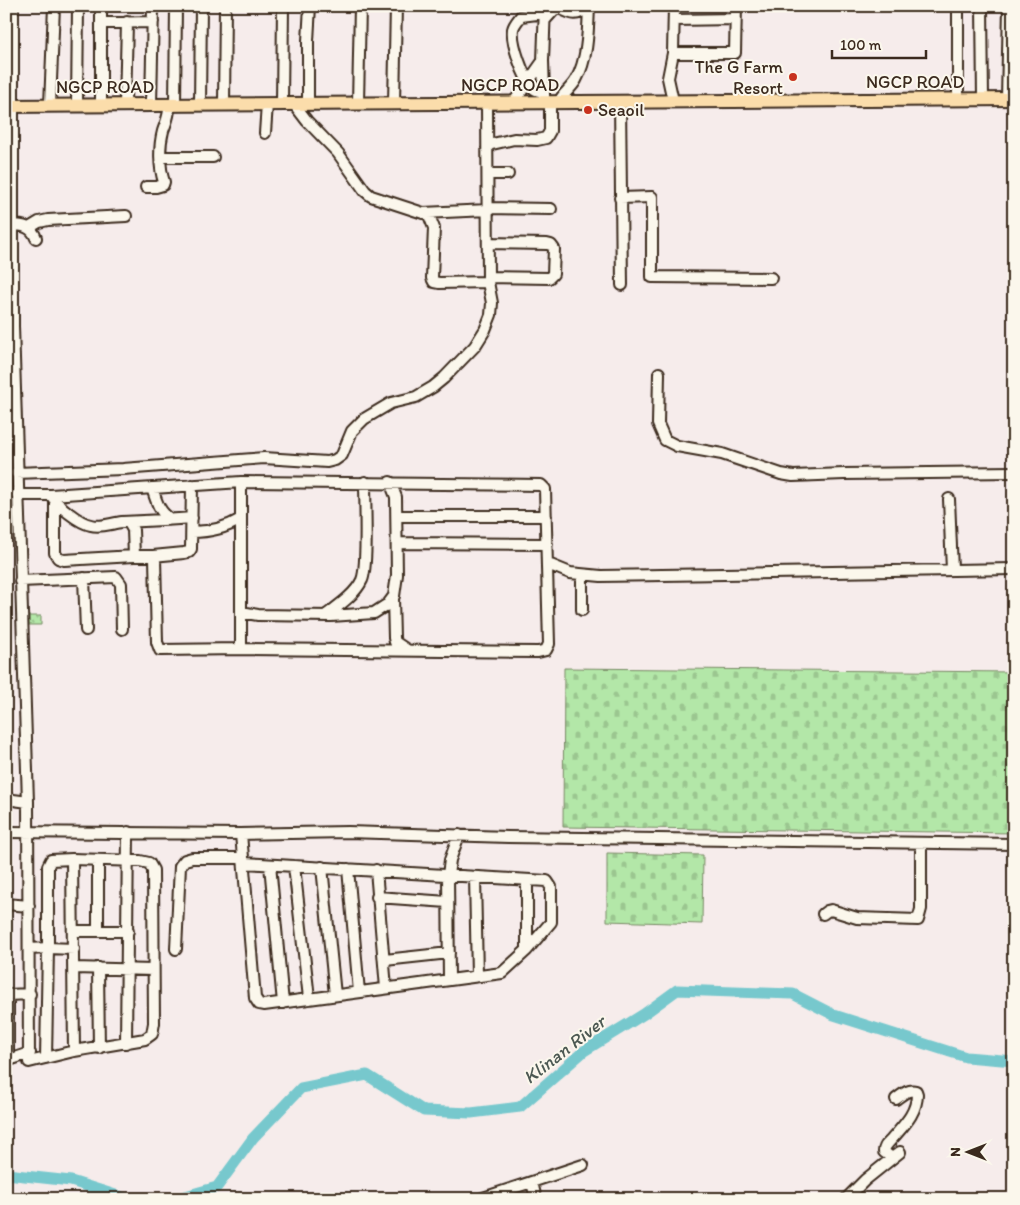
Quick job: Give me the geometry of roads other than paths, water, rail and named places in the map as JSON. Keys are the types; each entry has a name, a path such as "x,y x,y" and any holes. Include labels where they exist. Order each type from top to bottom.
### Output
{"main road":[{"name":"NGCP ROAD","path":"10,106 514,102 549,99 620,102 1010,99"}],"street":[{"path":"13,6 10,82 12,225 9,326 10,416 16,473 11,484 17,495 28,802 30,1062 46,1058 74,1051 145,1040 152,1034 154,1023 154,914 152,866 145,862 128,860 51,860 48,866 46,1058"},
{"path":"50,105 54,6"},
{"path":"77,105 78,6"},
{"path":"101,105 102,6"},
{"path":"151,105 152,6"},
{"path":"146,187 156,187 163,185 164,182 161,144 163,131 172,104 176,6"},
{"path":"200,104 201,6"},
{"path":"224,104 225,6"},
{"path":"283,6 288,104 338,153 364,191 370,196 414,211 428,213 488,209 551,209"},
{"path":"308,104 310,6"},
{"path":"358,103 360,6"},
{"path":"394,103 396,6"},
{"path":"674,6 673,53 668,78 674,101"},
{"path":"673,53 736,53 736,6"},
{"path":"958,6 958,100"},
{"path":"982,6 983,100"},
{"path":"1009,6 1010,99"},
{"path":"560,7 570,13 587,11 586,52 576,81 561,96 549,99 534,89 528,81 513,44 513,29 521,11 545,13 560,7"},
{"path":"488,145 514,139 538,140 546,138 550,131 549,99 543,61 545,13"},
{"path":"674,20 736,19"},
{"path":"125,105 127,22"},
{"path":"101,23 153,22"},
{"path":"514,102 543,61"},
{"path":"16,473 264,458 327,462 336,460 342,455 352,431 364,419 391,403 416,397 433,387 475,346 485,330 490,315 492,303 488,280 487,102"},
{"path":"620,102 622,285"},
{"path":"265,133 267,104"},
{"path":"161,157 213,157"},
{"path":"488,174 508,174"},
{"path":"620,198 652,197 652,277 771,278"},
{"path":"428,213 434,228 432,278 434,282 548,278 553,274 554,250 551,245 488,243"},
{"path":"29,228 39,222 48,220 126,216"},
{"path":"12,225 22,225 29,228 34,232 36,238"},
{"path":"658,373 658,424 665,440 677,446 730,456 792,476 1014,472"},
{"path":"17,495 53,498 152,488 241,482 541,485 545,489 549,644 546,650 538,652 160,650 157,642 156,562 153,556"},
{"path":"241,482 241,649"},
{"path":"325,616 354,592 362,580 365,548 365,482"},
{"path":"390,482 396,497 397,516 397,582 393,598 394,638 395,642 407,650"},
{"path":"53,498 55,554 58,558 64,560 153,556 189,552 192,549 192,485"},
{"path":"152,488 158,507 166,517 171,519"},
{"path":"53,498 78,519 91,525 192,518"},
{"path":"949,499 952,570"},
{"path":"397,516 546,516"},
{"path":"192,532 228,526 241,519"},
{"path":"129,523 133,530 134,556"},
{"path":"397,543 547,544"},
{"path":"548,564 558,569 582,575 1014,569"},
{"path":"582,575 582,610"},
{"path":"20,581 116,577 121,584 122,630"},
{"path":"84,578 86,630"},
{"path":"241,612 325,616 374,613 388,604 393,598"},
{"path":"6,799 28,802"},
{"path":"6,832 241,834 348,832 921,844 1014,844"},
{"path":"126,1043 128,832"},
{"path":"176,949 180,866 185,860 192,858 244,860 294,866 547,881 551,887 551,924 527,950 502,972 264,1005 256,1002 255,998 244,860 241,834"},
{"path":"449,980 448,875 450,860 459,835"},
{"path":"823,914 831,910 856,918 919,919 921,908 921,844"},
{"path":"72,859 74,1051"},
{"path":"98,860 98,931"},
{"path":"270,864 283,1002"},
{"path":"294,866 309,998"},
{"path":"322,867 335,995"},
{"path":"348,868 359,992"},
{"path":"376,870 386,988"},
{"path":"475,877 477,976"},
{"path":"527,880 527,950"},
{"path":"377,897 448,902"},
{"path":"6,904 29,906"},
{"path":"73,931 128,931"},
{"path":"29,949 74,949"},
{"path":"385,960 449,953"},
{"path":"74,968 153,970"},
{"path":"98,968 99,1048"},
{"path":"30,994 7,994 7,1061 30,1053"},
{"path":"892,1158 884,1152 885,1146 912,1116 915,1110 917,1094 913,1090 896,1098"},
{"path":"846,1199 900,1152"},
{"path":"480,1199 583,1164"},
{"path":"532,1182 536,1199"}],"waterway":[{"name":"Klinan River","path":"175,1199 217,1187 253,1138 301,1088 367,1075 424,1111 471,1113 520,1107 584,1051 644,1014 677,990 793,994 834,1015 966,1057 1014,1061"},
{"name":"Klinan River","path":"6,1174 71,1181 128,1199"}],"place":[{"name":"The G Farm Resort","path":"793,77"},
{"name":"Seaoil","path":"588,110"}]}
